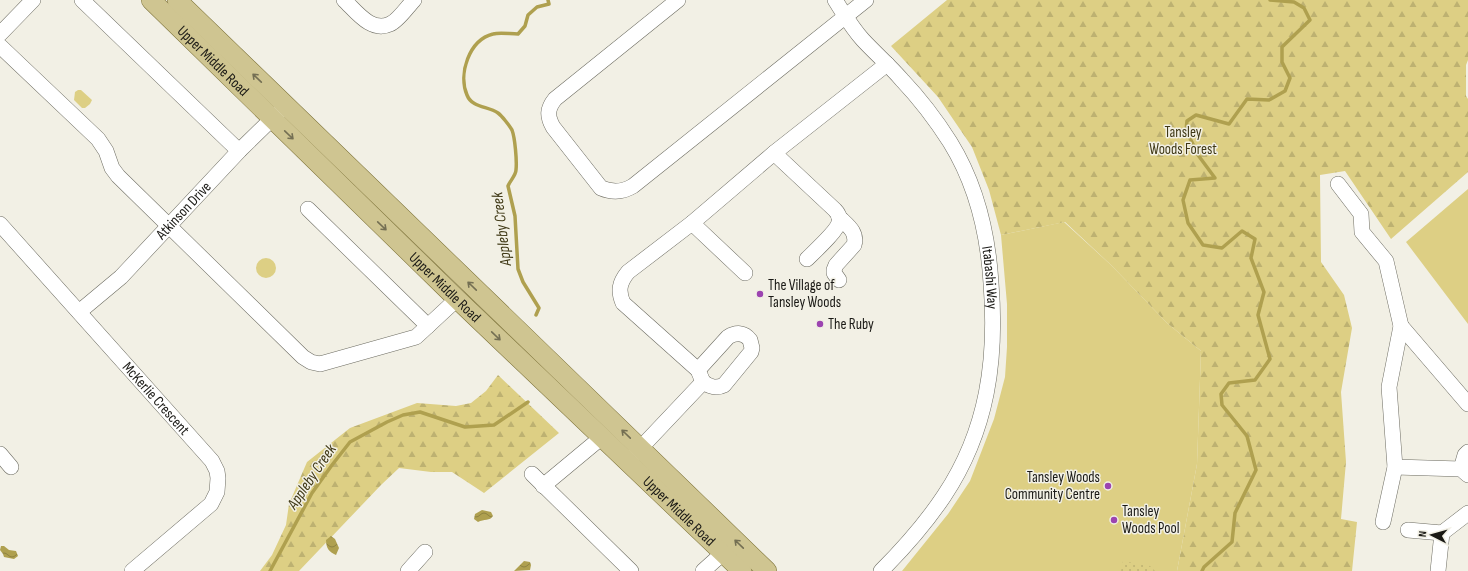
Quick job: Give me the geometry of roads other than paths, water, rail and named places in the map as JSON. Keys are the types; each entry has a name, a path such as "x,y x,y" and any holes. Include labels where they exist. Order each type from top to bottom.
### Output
{"main road":[{"name":"Upper Middle Road","path":"151,0 279,112 641,448 768,571"},
{"name":"Upper Middle Road","path":"177,0 279,112 457,299 742,571"}],"street":[{"path":"0,34 33,0"},
{"path":"82,0 239,151"},
{"path":"344,0 366,21 374,25 383,26 391,24 414,0"},
{"path":"678,0 554,99 549,106 548,114 553,126 601,188 608,191 626,190 633,186 866,0"},
{"name":"Itabashi Way","path":"835,0 862,39 915,94 934,118 951,144 964,170 982,220 987,243 993,308 993,340 986,396 979,423 959,470 936,509 881,571"},
{"path":"0,46 98,139 106,151 112,168 118,176 303,358 320,364 416,337 457,299"},
{"path":"627,461 641,448 701,376 623,304 620,297 622,280 628,272 692,223 774,153 887,64"},
{"name":"Atkinson Drive","path":"79,312 121,277 239,151 279,112"},
{"path":"774,153 835,210 839,217 854,233 856,241 854,245 834,267 834,273 839,280"},
{"path":"1338,184 1361,214 1362,232 1386,261 1401,326 1389,388 1395,467 1383,522"},
{"path":"308,209 428,326"},
{"path":"807,259 836,229 839,217"},
{"path":"692,223 745,273"},
{"name":"McKerlie Crescent","path":"0,224 179,422 212,461 217,471 217,492 211,504 132,571"},
{"path":"1401,326 1468,404"},
{"path":"544,486 602,437"},
{"path":"1395,467 1464,472 1465,455 1468,452"},
{"path":"0,454 11,467"},
{"path":"532,474 631,571"},
{"path":"1408,530 1442,533 1468,514"},
{"path":"1438,571 1442,533"},
{"path":"408,571 425,552"},
{"path":"703,571 723,553"}],"water":[{"path":"482,510 491,512 493,516 490,519 478,522 474,519 475,514"},
{"path":"331,536 335,539 339,548 336,555 331,553 327,547 326,540"},
{"path":"1,546 4,546 9,550 16,551 18,556 14,559 4,557 0,550"},
{"path":"524,561 530,562 530,570 514,571"}],"waterway":[{"name":"Appleby Creek","path":"536,315 539,308 523,282 518,269 515,216 508,186 516,170 516,150 512,130 498,113 476,105 469,99 465,87 464,77 468,59 472,50 478,43 485,37 493,34 518,34 525,26 528,15 537,7 549,4 548,0"},
{"path":"1202,571 1204,567 1232,542 1235,513 1256,470 1247,436 1222,405 1221,394 1229,383 1255,380 1270,359 1258,315 1264,292 1251,258 1255,239 1242,231 1222,248 1203,245 1188,223 1183,200 1190,180 1215,178 1198,155 1186,130 1187,121 1196,115 1229,124 1247,99 1269,100 1285,91 1290,78 1282,62 1282,47 1310,20 1304,8 1294,2 1270,0"},
{"name":"Appleby Creek","path":"270,571 312,493 350,442 403,415 420,412 465,427 494,425 528,402"}],"place":[{"name":"The Village of Tansley Woods","path":"760,294"},
{"name":"The Ruby","path":"820,324"},
{"name":"Tansley Woods Community Centre","path":"1108,486"},
{"name":"Tansley Woods Pool","path":"1114,520"}],"park label":[{"name":"Tansley Woods Forest","path":"1183,140"}]}
